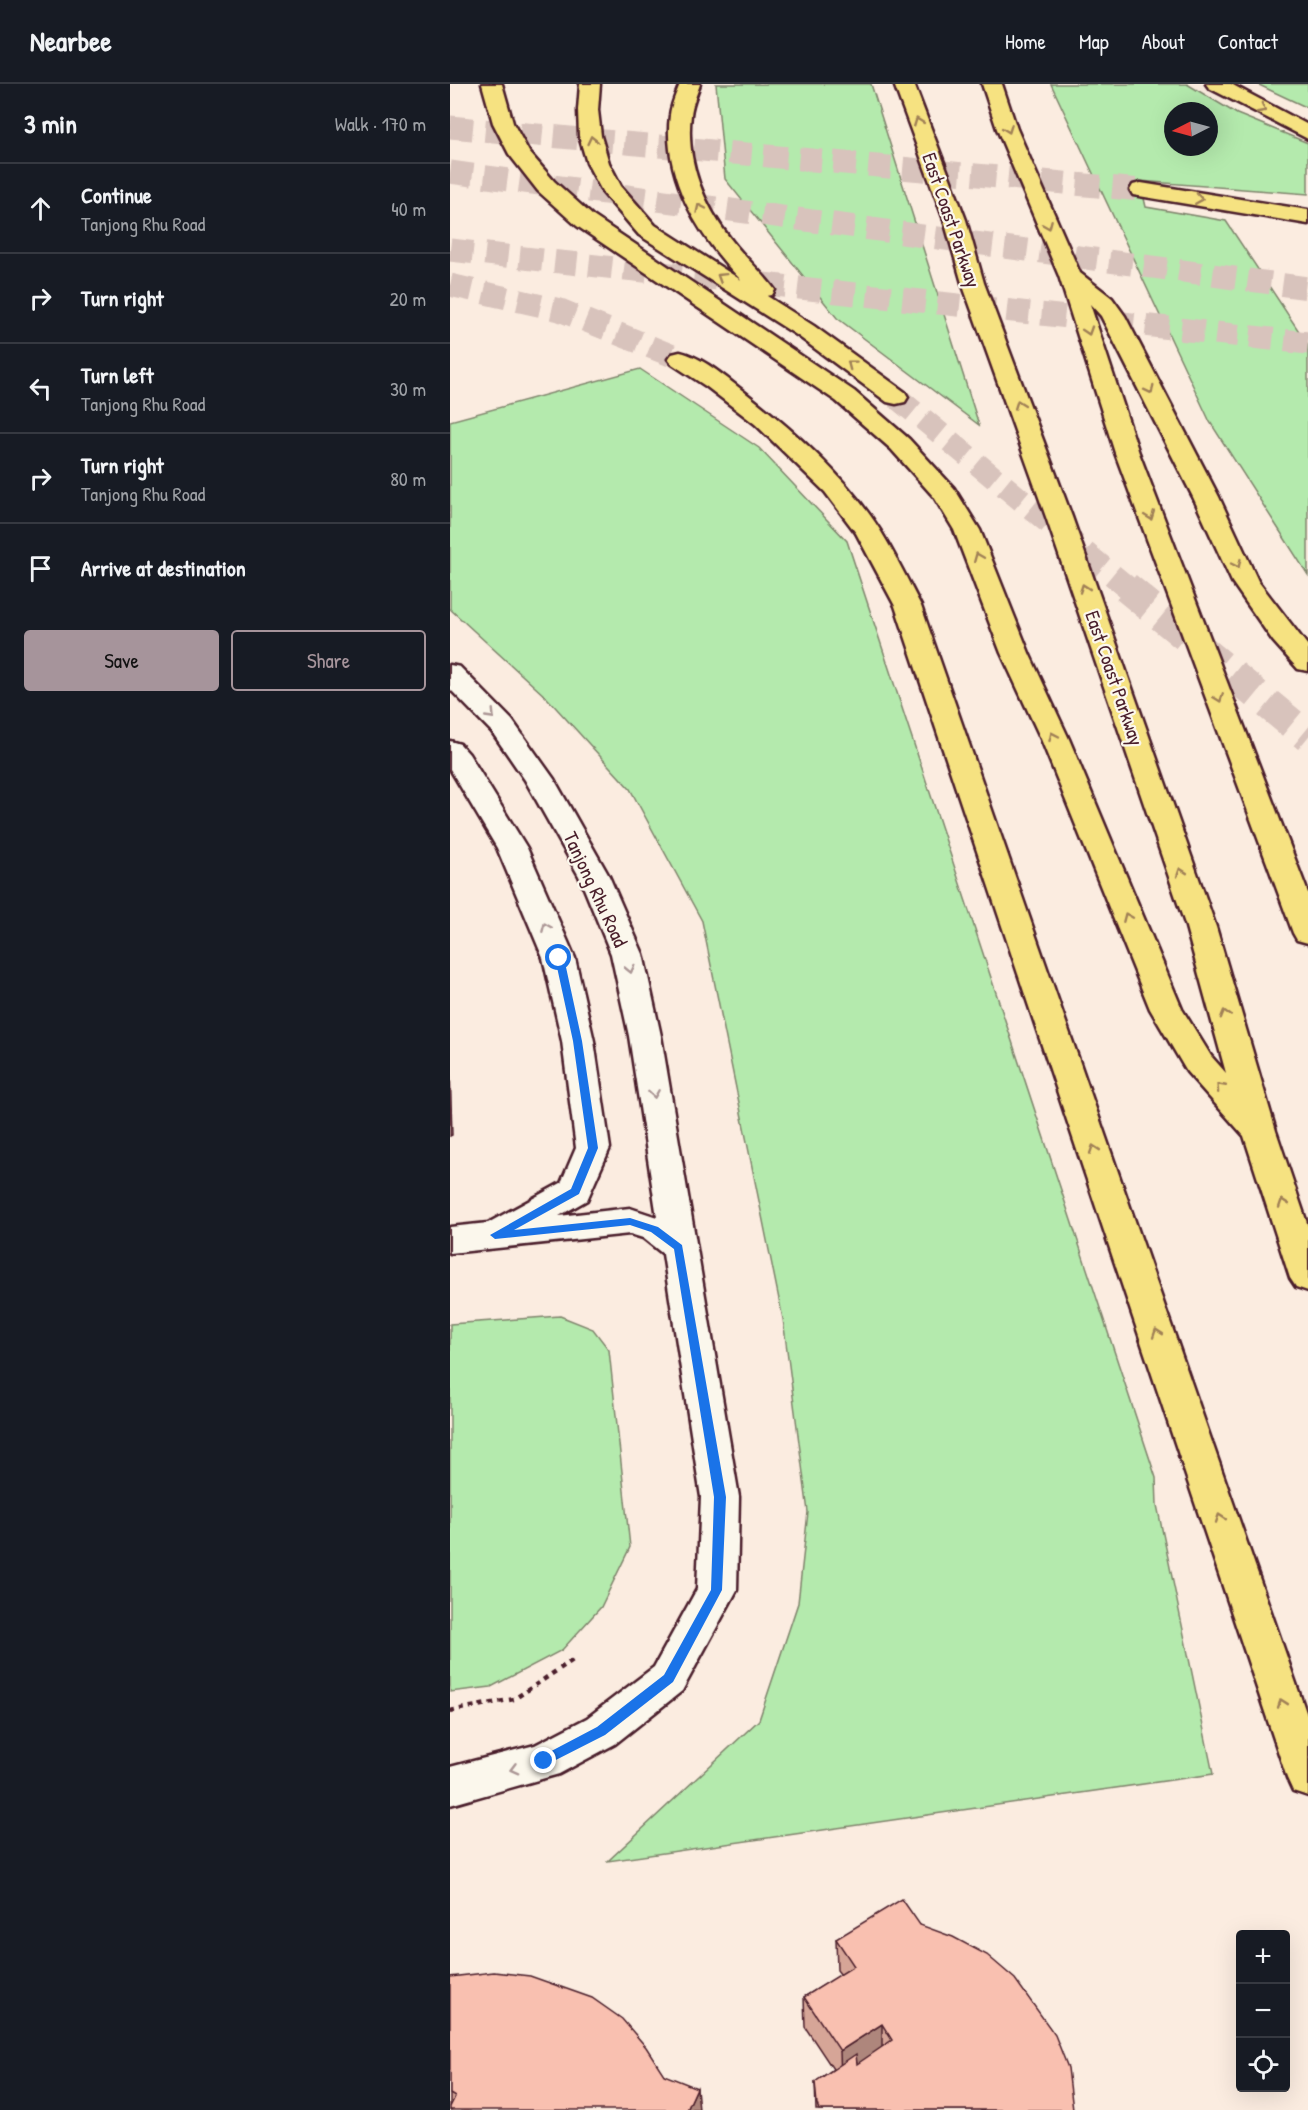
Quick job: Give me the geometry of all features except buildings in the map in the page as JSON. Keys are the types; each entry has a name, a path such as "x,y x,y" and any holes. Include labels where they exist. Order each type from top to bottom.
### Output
{"highway":[{"path":"492,84 502,123 520,154 546,186 585,221 845,396 900,444 945,493 967,530 1015,653 1055,739 1166,1009 1199,1064 1258,1131"},
{"path":"590,84 588,110 598,163 611,188 647,230 806,331 896,397"},
{"path":"690,84 682,100 678,136 681,162 696,201 707,223 747,274 806,331"},
{"name":"East Coast Parkway","path":"904,84 955,220 972,284 1004,363 1201,927 1258,1131 1308,1278"},
{"path":"992,84 1007,129 1070,276 1127,453 1308,933"},
{"path":"1216,84 1308,133"},
{"path":"1141,190 1308,217"},
{"path":"1070,276 1100,298 1113,316 1206,497 1245,582 1266,614 1308,663"},
{"path":"680,359 716,382 764,419 800,451 834,487 868,531 908,606 1308,1778"}],"street":[{"path":"1266,614 1308,647"},
{"name":"Tanjong Rhu Road","path":"450,673 502,726 539,778 594,876 627,954 645,1036 720,1497 717,1590 668,1679 601,1731 544,1761 450,1786"},
{"path":"450,750 459,760 512,848 559,958 578,1041 593,1148 575,1191 495,1235"},
{"path":"450,1240 630,1221 655,1229 679,1248"}],"path":[{"path":"450,1711 514,1699 576,1658"}],"green space":[{"path":"716,84 871,84 979,425 837,318 725,179"},
{"path":"1051,84 1187,84 1217,102 1164,102 1164,156 1218,156 1218,103 1237,114 1308,143 1308,194 1140,181 1146,207 1226,221 1308,345 1308,575 1210,422"},
{"path":"1257,84 1308,84 1308,108"},
{"path":"640,369 759,448 847,541 1156,1478 1157,1505 1213,1774 608,1861 759,1720 798,1603 808,1512 783,1319 702,921 630,789 547,698 450,609 450,421"},
{"path":"560,1316 593,1329 609,1350 630,1547 601,1607 562,1650 491,1687 450,1692 450,1324"}],"tunnel":[{"path":"450,127 1141,190"},
{"path":"450,172 1308,288"},
{"path":"450,250 1308,343"},
{"path":"450,285 560,310 680,359"},
{"path":"896,397 1128,588"},
{"path":"1126,587 1308,737"}],"route":[{"path":"544,1761 601,1731 668,1679 717,1590 720,1497 679,1248 655,1229 630,1221 495,1235 575,1191 593,1148 578,1041 559,958"}]}
